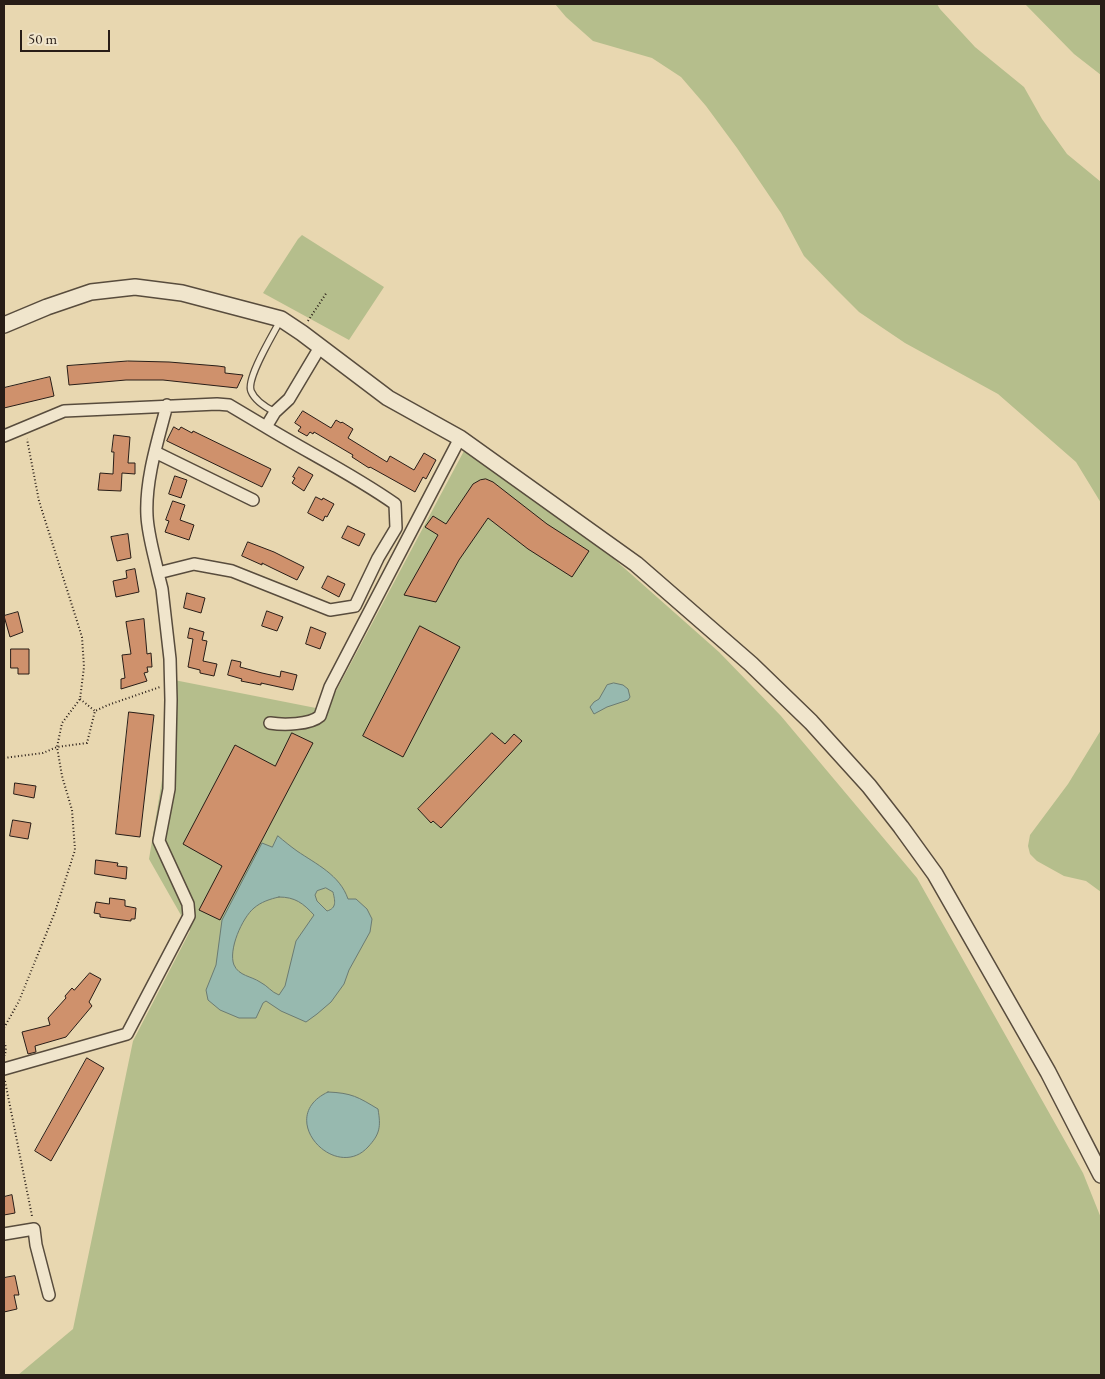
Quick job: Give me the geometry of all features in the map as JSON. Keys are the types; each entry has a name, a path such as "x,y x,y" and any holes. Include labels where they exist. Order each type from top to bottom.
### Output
{"street":[{"path":"4,325 47,307 91,292 135,287 182,293 281,319 388,398 460,438 636,564 758,671 811,722 869,786 901,827 935,874 1048,1072 1101,1175"},
{"path":"266,427 275,412 289,399 320,347"},
{"path":"4,1069 127,1034 189,916 188,904 159,841 169,788 171,683 169,650 147,511 155,452 167,405"},
{"path":"4,436 64,411 167,405 229,405 371,487 395,504 396,528 378,558 355,606 330,610 232,571 194,564 158,573"},
{"path":"270,723 280,725 309,722 320,716 330,687 460,438"},
{"path":"155,452 253,500"},
{"path":"4,1234 34,1229 36,1245 50,1295"}],"lane":[{"path":"275,412 264,406 251,391 251,378 281,319"}],"path":[{"path":"302,333 309,318 327,292"},
{"path":"4,1028 20,1001 55,912 74,850 72,810 62,776 57,747 62,723 80,699 84,667 82,637 39,501 25,427"},
{"path":"95,711 171,683"},
{"path":"80,699 95,711"},
{"path":"4,758 43,753 57,747 87,743 95,711"},
{"path":"4,1042 6,1047 4,1063"},
{"path":"4,1074 34,1229"}],"green space":[{"path":"555,4 937,4 975,47 1024,87 1042,119 1067,154 1101,182 1101,503 1076,462 998,394 905,343 859,312 835,288 804,256 781,213 737,148 706,106 681,77 652,58 593,41 566,17"},
{"path":"1025,4 1101,4 1101,75 1074,54"},
{"path":"302,235 384,287 349,340 263,293"},
{"path":"465,449 614,559 719,652 781,716 917,878 1083,1173 1101,1218 1101,1375 18,1375 73,1329 133,1041 190,931 149,859 164,768 164,678 326,710"},
{"path":"1101,730 1101,892 1086,881 1064,876 1037,861 1030,854 1028,846 1030,835 1068,784"}],"water":[{"path":"614,683 623,685 628,689 630,697 628,700 607,707 594,714 590,707 599,699 607,685"},
{"path":"278,836 333,877 339,883 348,899 356,899 367,909 372,919 370,932 349,970 344,984 331,1002 306,1022 281,1011 266,1001 263,1003 256,1018 239,1018 220,1010 208,1000 206,990 216,965 222,920 262,843 272,847","holes":["326,888 333,892 335,901 334,906 327,911 317,901 315,895 317,891","279,897 290,898 298,902 314,915 296,941 285,986 279,995 257,980 242,974 236,969 233,959 237,935 249,913 263,902"]},
{"path":"328,1092 354,1096 378,1109 379,1126 377,1134 368,1147 355,1156 340,1157 327,1152 315,1142 308,1130 307,1116 313,1103"}],"building":[{"path":"128,361 218,366 225,367 225,373 243,375 237,388 163,380 126,380 69,385 67,366"},
{"path":"50,377 54,396 4,408 4,388"},
{"path":"303,411 331,428 336,420 342,422 353,429 348,438 387,462 390,456 414,470 424,453 436,460 426,479 423,477 415,492 369,468 352,457 353,455 314,432 313,434 310,432 307,436 298,431 301,427 295,423"},
{"path":"174,427 179,430 181,427 192,433 193,431 271,469 262,487 167,441"},
{"path":"114,435 130,437 128,463 135,463 135,474 122,473 121,491 98,490 100,473 113,474 114,452 112,452"},
{"path":"299,467 313,475 304,491 292,483"},
{"path":"175,476 187,480 181,498 169,494"},
{"path":"486,479 493,482 547,524 589,551 572,577 528,549 488,518 459,560 436,602 404,595 438,535 425,527 433,516 446,524 473,484"},
{"path":"316,497 322,500 323,498 334,504 323,521 308,513"},
{"path":"173,501 185,505 180,520 194,525 189,540 165,532 169,521 166,520"},
{"path":"348,526 365,534 359,546 342,538"},
{"path":"128,534 131,558 117,561 111,537"},
{"path":"248,542 304,567 297,580 262,563 262,565 242,556"},
{"path":"135,569 139,592 116,597 113,581 127,578 126,571"},
{"path":"328,576 345,584 339,597 322,588"},
{"path":"187,593 205,598 201,613 184,608"},
{"path":"267,611 283,617 277,631 262,626"},
{"path":"18,612 23,632 10,637 4,616"},
{"path":"144,619 147,654 151,653 152,667 147,667 148,672 144,673 147,681 121,689 121,679 125,678 122,655 131,654 126,622"},
{"path":"420,626 460,647 403,757 363,736"},
{"path":"311,627 326,633 320,649 306,644"},
{"path":"190,628 204,632 202,640 207,641 203,661 217,664 214,676 200,673 200,670 188,667 193,639 188,638"},
{"path":"11,649 29,649 29,674 18,674 18,668 11,668"},
{"path":"232,660 241,662 240,667 262,673 280,677 281,671 297,675 293,690 241,681 242,679 228,675"},
{"path":"129,712 154,715 140,837 116,834"},
{"path":"292,733 313,743 220,920 199,910 222,866 183,844 235,745 275,766"},
{"path":"492,733 505,744 514,734 522,741 441,828 433,821 431,823 418,809"},
{"path":"15,783 36,786 34,798 14,794"},
{"path":"13,820 31,823 28,839 10,836"},
{"path":"96,860 118,863 117,866 127,867 126,879 95,874"},
{"path":"110,898 125,900 125,906 136,908 135,919 131,919 131,921 100,917 100,914 94,913 96,902 109,904"},
{"path":"90,973 101,979 89,1002 92,1006 66,1037 35,1046 36,1052 28,1054 22,1032 50,1025 48,1018 66,998 65,996 72,988 74,990"},
{"path":"87,1058 104,1068 51,1161 35,1151"},
{"path":"12,1195 15,1213 4,1215 4,1197"},
{"path":"15,1276 19,1295 14,1295 17,1309 4,1312 4,1278"}]}
